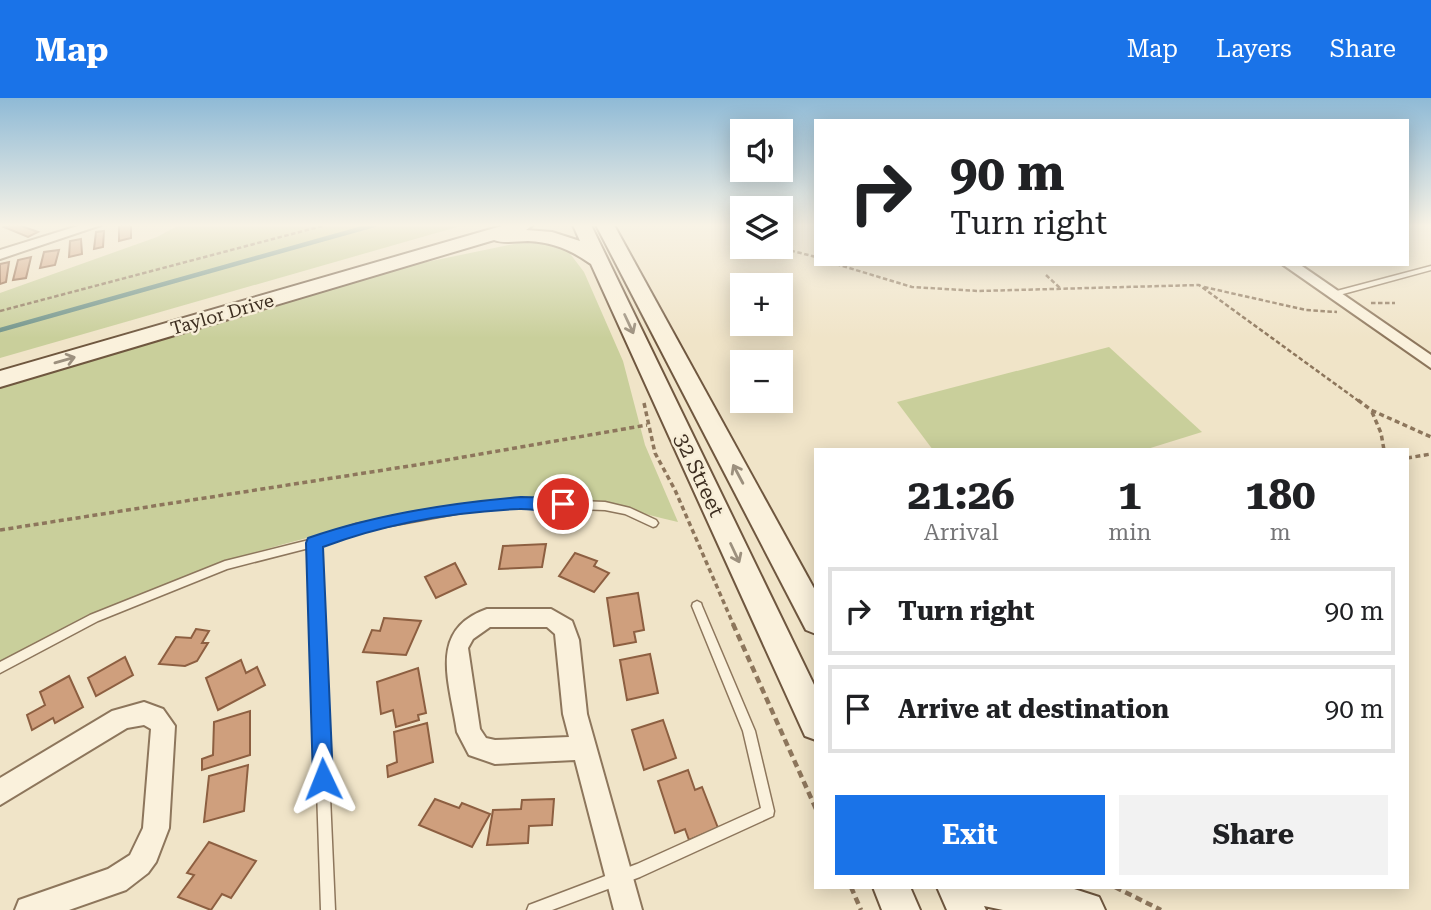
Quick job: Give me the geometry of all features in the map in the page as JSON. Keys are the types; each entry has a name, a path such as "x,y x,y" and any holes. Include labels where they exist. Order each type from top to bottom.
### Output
{"main road":[{"name":"Taylor Drive","path":"0,362 347,263"},
{"name":"Taylor Drive","path":"0,379 395,263"},
{"name":"32 Street","path":"612,263 814,720"},
{"name":"32 Street","path":"613,263 814,617"},
{"path":"892,889 901,910"},
{"path":"956,889 967,910"},
{"path":"992,889 1086,910"}],"street":[{"path":"1292,266 1431,363"},
{"path":"584,748 495,752 478,747 469,732 458,659 457,648 465,632 480,621 497,617 551,618 561,623 568,640 573,707 628,910"},
{"path":"0,792 120,719 142,712 152,715 163,726 156,828 147,853 139,864 116,880 29,910"}],"lane":[{"path":"1332,295 1431,268"},
{"path":"0,668 94,618 225,565 314,543 356,528 467,508 521,503 605,506 653,523"},
{"path":"314,543 328,910"},
{"path":"534,910 620,878 768,811 749,731 697,606"}],"path":[{"path":"0,311 182,263"},
{"path":"842,266 906,287 979,291 1175,284 1202,286 1306,310 1327,313 1345,311"},
{"path":"1046,275 1060,288"},
{"path":"1202,286 1371,410 1431,437"},
{"path":"1368,304 1380,301 1395,303"},
{"path":"1371,410 1381,433 1384,448"},
{"path":"0,530 435,463 646,425 652,445 673,484 679,505 814,805"},
{"path":"1409,458 1431,454"},
{"path":"851,889 861,910"},
{"path":"1119,889 1161,910"}],"green space":[{"path":"84,263 332,263 0,358 0,293"},
{"path":"577,263 584,272 623,361 645,445 678,522 613,507 563,503 428,515 364,525 237,558 176,580 57,635 0,668 0,388 412,265"},
{"path":"1109,347 1202,432 1150,448 932,448 897,402"}],"building":[{"path":"9,263 6,282 0,284 0,264"},
{"path":"17,263 30,263 26,278 13,280"},
{"path":"41,263 56,263 55,265 40,268"},
{"path":"546,544 542,567 499,569 503,546"},
{"path":"575,553 597,561 594,566 609,573 594,592 559,576"},
{"path":"455,563 466,584 436,598 425,577"},
{"path":"638,593 644,630 634,632 636,642 614,646 607,598"},
{"path":"384,618 421,621 406,655 363,652 372,630 380,631"},
{"path":"196,629 209,631 202,643 208,643 197,661 185,666 159,664 176,637 191,638"},
{"path":"650,654 658,693 627,700 620,660"},
{"path":"125,657 133,675 96,696 88,678"},
{"path":"241,660 246,673 257,667 265,685 218,710 206,678"},
{"path":"418,668 426,713 418,715 419,720 396,727 393,710 381,714 377,682"},
{"path":"69,676 83,707 55,723 53,718 32,730 27,715 45,705 40,692"},
{"path":"250,711 250,755 202,770 202,759 213,755 214,722"},
{"path":"663,720 676,758 644,770 632,730"},
{"path":"427,723 433,762 388,777 387,766 397,762 394,732"},
{"path":"248,765 244,811 204,822 209,776"},
{"path":"688,770 695,790 702,787 718,828 689,840 685,829 675,833 658,781"},
{"path":"435,799 459,808 462,803 490,814 472,847 419,825"},
{"path":"554,799 552,825 529,826 528,843 487,845 493,810 521,809 522,800"},
{"path":"209,842 256,861 231,898 222,894 211,910 178,897 194,875 187,873"}],"waterway":[{"path":"0,330 239,263"}],"route":[{"path":"323,779 314,543 356,528 467,508 521,503 563,504"}]}
